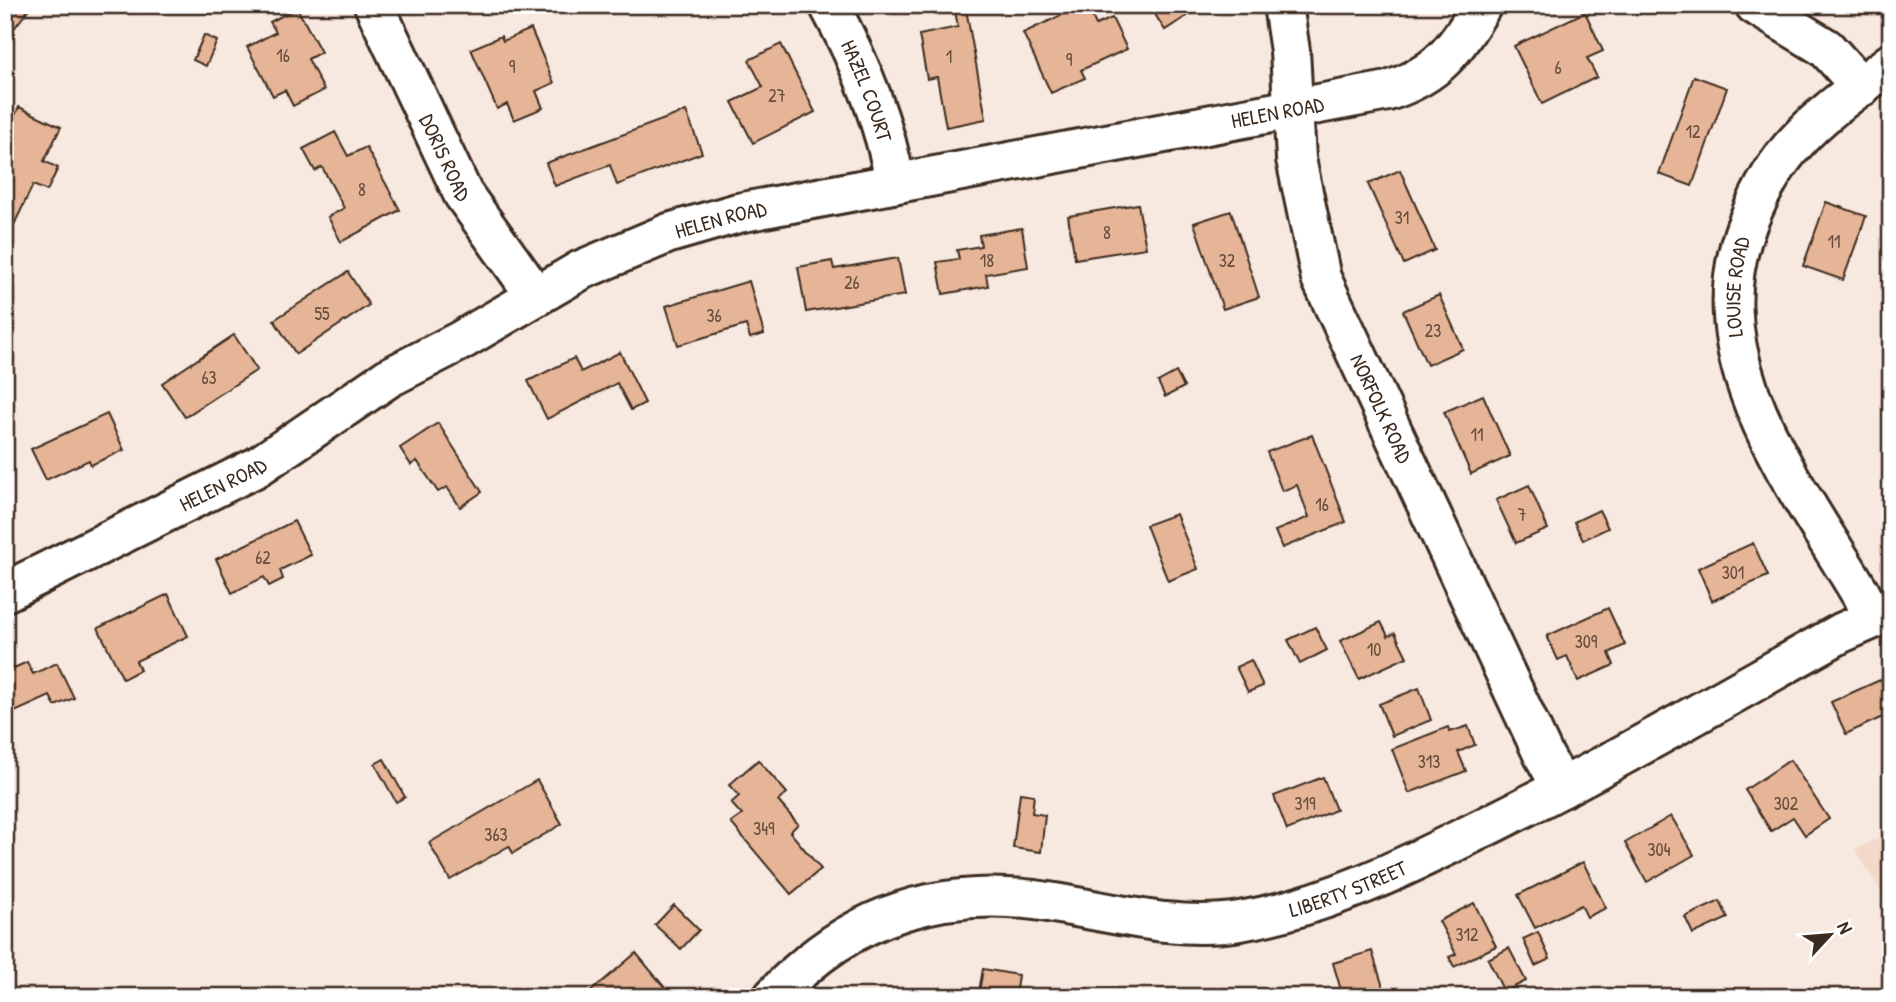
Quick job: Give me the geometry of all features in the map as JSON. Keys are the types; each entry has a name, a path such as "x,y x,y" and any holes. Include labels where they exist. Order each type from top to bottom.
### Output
{"street":[{"name":"DORIS ROAD","path":"374,5 463,194 536,296"},
{"name":"HAZEL COURT","path":"829,5 855,54 873,99 895,183"},
{"name":"NORFOLK ROAD","path":"1283,5 1290,51 1296,159 1308,227 1331,303 1562,788"},
{"name":"HELEN ROAD","path":"5,592 233,481 280,453 388,378 611,256 692,225 738,213 1388,91 1418,79 1446,59 1482,5"},
{"path":"1755,5 1826,48 1861,86"},
{"name":"LOUISE ROAD","path":"1881,615 1756,414 1740,370 1731,301 1732,279 1745,231 1771,175 1809,128 1891,63"},
{"name":"LIBERTY STREET","path":"773,997 803,965 836,942 894,913 957,897 1006,897 1163,922 1238,921 1343,892 1434,852 1562,788 1841,633 1881,615"}],"shaded area":[{"path":"1891,832 1891,908 1855,849"}],"building":[{"path":"5,5 32,5 9,35 5,32"},
{"path":"1087,5 1096,25 1112,18 1127,49 1081,70 1085,78 1051,93 1023,33"},
{"path":"1149,5 1204,5 1165,30"},
{"path":"297,8 321,52 308,59 324,90 293,106 285,90 273,96 247,47 276,32 270,22"},
{"path":"966,9 986,119 946,127 937,77 927,79 919,35 958,27 955,11"},
{"path":"1585,12 1603,51 1587,58 1597,77 1542,104 1514,46"},
{"path":"531,29 554,83 536,91 543,108 514,120 507,104 497,109 471,49 501,36 503,41"},
{"path":"204,35 217,41 206,66 193,60"},
{"path":"781,44 815,112 753,143 732,102 763,87 749,60"},
{"path":"1694,76 1727,88 1692,186 1659,174"},
{"path":"19,107 61,127 44,161 58,168 47,191 33,185 13,227 5,223 5,136"},
{"path":"686,111 702,153 617,185 610,165 555,186 546,163"},
{"path":"335,132 348,156 366,147 400,210 341,242 328,217 344,208 322,167 315,171 303,149"},
{"path":"1400,170 1435,250 1404,264 1368,184"},
{"path":"1826,202 1866,216 1843,280 1803,266"},
{"path":"1138,204 1146,248 1075,259 1068,216"},
{"path":"1231,211 1259,297 1223,309 1194,223"},
{"path":"1022,228 1028,267 986,274 988,286 943,294 937,262 959,259 957,250 981,246 979,235"},
{"path":"898,258 905,295 806,312 798,267 832,261 834,269"},
{"path":"348,272 369,305 296,354 274,320"},
{"path":"749,281 764,334 750,338 746,325 678,345 666,306"},
{"path":"1439,295 1463,349 1427,365 1403,311"},
{"path":"234,335 257,370 185,417 162,383"},
{"path":"620,352 645,403 631,410 617,383 547,419 528,381 574,358 581,372"},
{"path":"1176,372 1184,387 1165,397 1158,382"},
{"path":"1483,395 1510,456 1471,474 1444,412"},
{"path":"107,414 124,450 91,465 89,460 46,480 31,449"},
{"path":"438,423 482,492 460,507 447,487 438,492 417,461 411,465 400,448"},
{"path":"1312,435 1346,522 1282,548 1275,531 1309,517 1297,485 1282,491 1267,452"},
{"path":"1529,485 1548,529 1516,543 1496,500"},
{"path":"1599,510 1608,528 1583,540 1574,522"},
{"path":"1176,514 1198,569 1168,581 1146,525"},
{"path":"294,521 311,555 280,570 283,579 269,586 264,577 232,593 216,559"},
{"path":"1753,543 1768,576 1712,601 1698,568"},
{"path":"168,594 188,636 136,661 140,670 123,679 98,628"},
{"path":"1608,608 1625,645 1609,653 1614,665 1578,681 1567,656 1558,660 1547,636"},
{"path":"1381,622 1388,636 1395,633 1407,657 1359,679 1340,641"},
{"path":"1315,627 1327,650 1300,664 1288,640"},
{"path":"1251,660 1263,686 1248,692 1236,667"},
{"path":"27,662 33,674 57,663 74,698 55,706 50,696 6,716 5,672"},
{"path":"1891,675 1891,713 1846,734 1831,702"},
{"path":"1419,688 1431,720 1392,736 1379,704"},
{"path":"1468,726 1475,745 1458,752 1466,771 1409,793 1392,749 1448,727 1450,732"},
{"path":"384,759 405,797 396,802 375,764"},
{"path":"758,760 787,793 778,801 798,824 790,832 821,869 791,894 731,823 742,815 731,803 739,796 729,785"},
{"path":"1790,760 1829,819 1805,835 1793,817 1771,831 1745,790"},
{"path":"1323,777 1336,810 1287,830 1274,796"},
{"path":"537,780 562,824 513,853 509,846 450,880 429,843"},
{"path":"1020,793 1034,795 1032,813 1045,815 1041,852 1013,848"},
{"path":"1671,816 1694,855 1647,882 1625,843"},
{"path":"1583,862 1606,908 1587,917 1581,905 1535,928 1518,895"},
{"path":"1720,901 1728,918 1693,934 1685,917"},
{"path":"1474,903 1496,946 1454,967 1449,957 1456,954 1439,921"},
{"path":"674,905 699,930 681,949 655,925"},
{"path":"1538,932 1550,959 1535,966 1523,939"},
{"path":"1509,948 1526,981 1504,992 1488,959"},
{"path":"1372,951 1386,997 1343,997 1333,963"},
{"path":"636,953 666,989 656,997 617,997 613,992 607,997 593,997 589,993"},
{"path":"983,969 1018,975 1015,997 978,997"}]}
